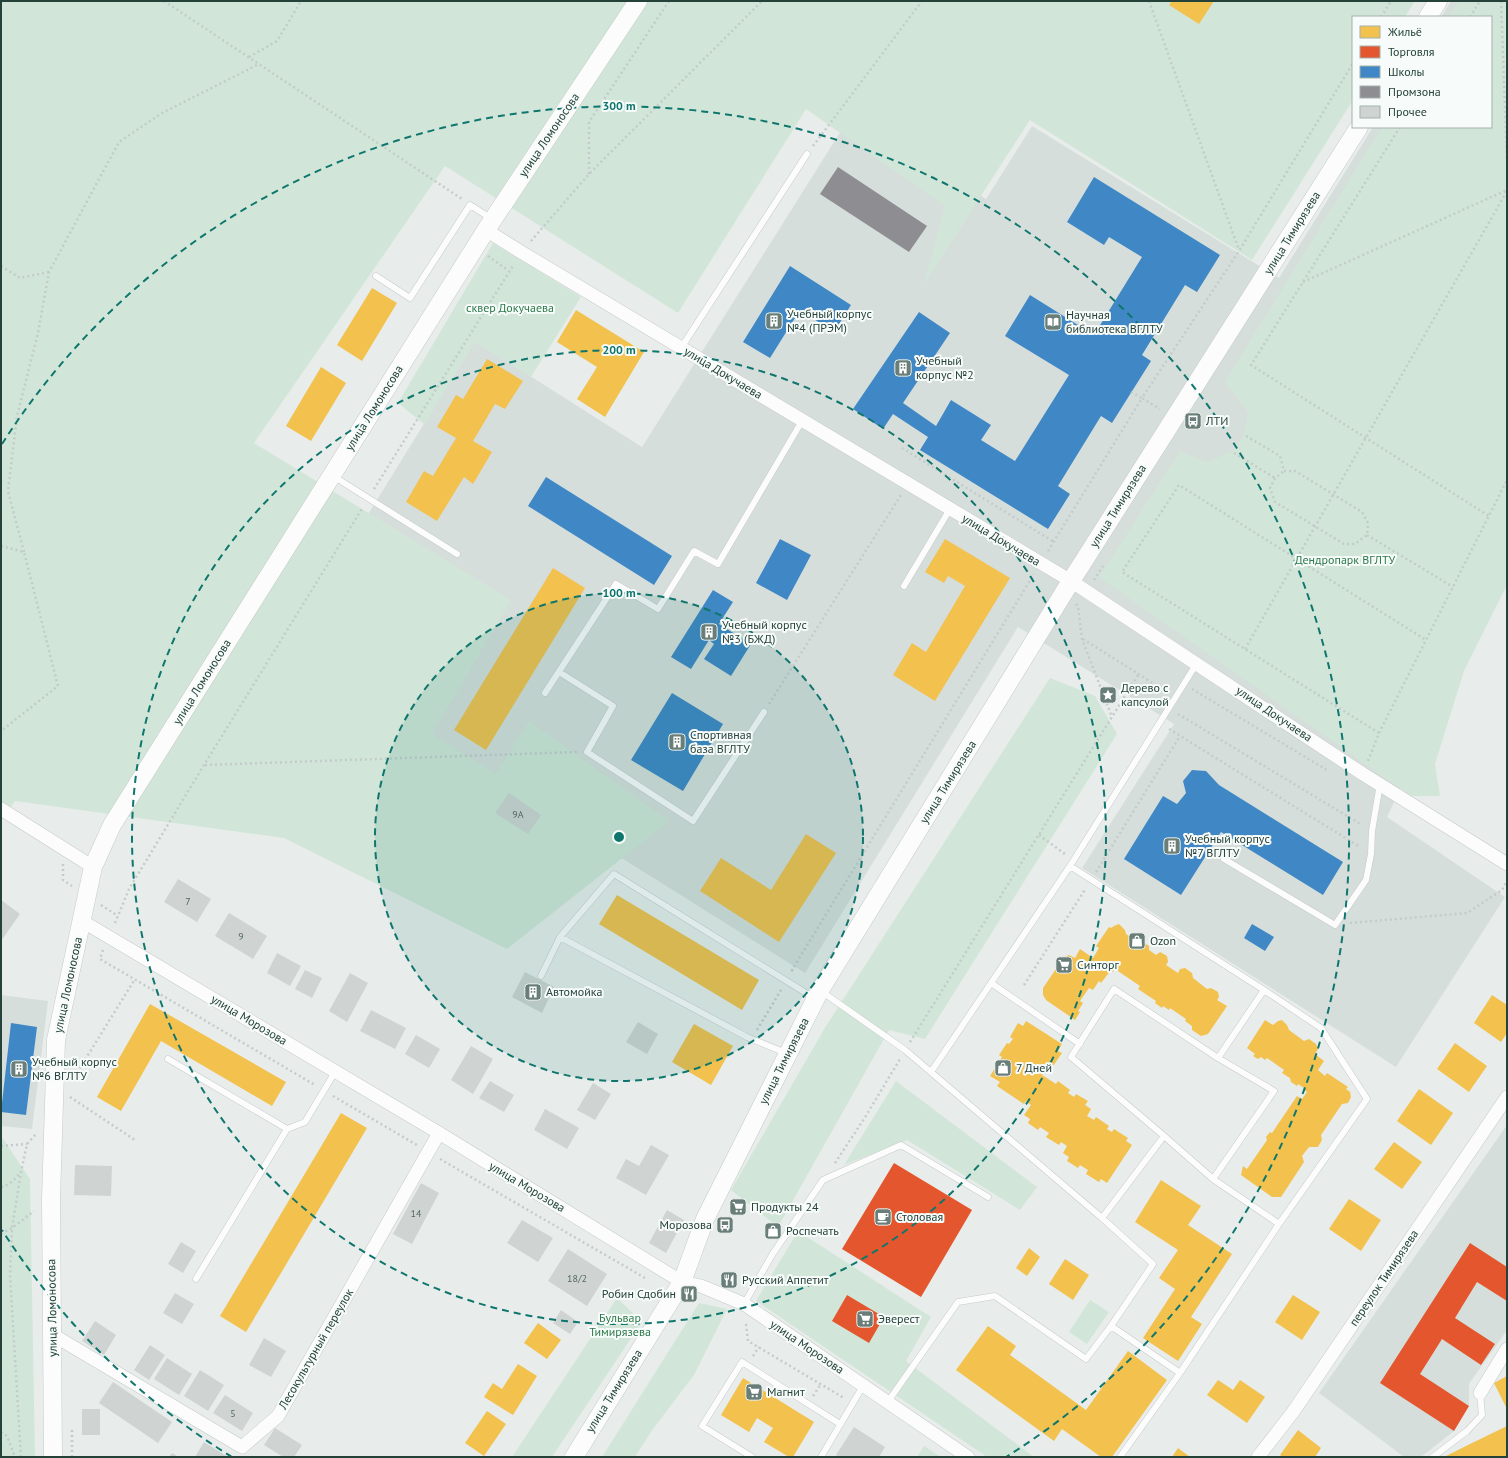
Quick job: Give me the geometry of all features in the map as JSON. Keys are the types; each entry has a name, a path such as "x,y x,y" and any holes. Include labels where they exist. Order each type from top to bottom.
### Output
{"main road":[{"name":"улица Ломоносова","path":"53,1457 51,1199 60,1094 56,1040 93,867 112,825 332,475 490,225 638,1"},
{"path":"1429,16 1438,1"},
{"name":"улица Тимирязева","path":"574,1457 682,1282 705,1219 818,995 1071,581 1357,128"}],"street":[{"name":"улица Докучаева","path":"490,225 521,252 1071,581 1363,774 1507,864"},
{"path":"1,809 93,867"},
{"name":"улица Морозова","path":"82,921 336,1072 682,1282 701,1286 744,1304 968,1457"},
{"name":"переулок Тимирязева","path":"1258,1457 1293,1412 1507,1097"},
{"name":"Лесокультурный переулок","path":"53,1336 242,1447 278,1416 439,1134"},
{"path":"1480,1393 1507,1349"}],"lane":[{"path":"681,348 807,154"},
{"path":"376,276 410,298 470,205 490,225"},
{"path":"545,693 616,584 658,610 694,551 718,564 802,421"},
{"path":"332,475 457,554"},
{"path":"904,586 950,510"},
{"path":"931,1072 1070,866 1197,663"},
{"path":"559,672 613,706 587,752 693,820 764,712"},
{"path":"1224,859 1335,925 1366,880 1380,784"},
{"path":"1070,866 1321,1028 1367,1098 1279,1224 1180,1373 1120,1457"},
{"path":"541,976 560,937 614,874 786,981 818,995 906,1050 1102,1218 1153,1264 1111,1326 1086,1358 995,1296 958,1302 887,1403"},
{"path":"560,937 752,1040 788,1054"},
{"path":"991,983 1080,1044"},
{"path":"1213,1179 1274,1091 1218,1058 1114,989 1071,1057 1213,1179 1279,1224"},
{"path":"1218,1058 1264,990"},
{"path":"168,1059 287,1129"},
{"path":"196,1279 287,1129 304,1122 336,1072"},
{"path":"1102,1218 1164,1136"},
{"path":"744,1304 772,1256 823,1180 901,1145 988,1197"},
{"path":"1111,1326 1180,1373"},
{"path":"752,1457 702,1426 742,1362 840,1424"},
{"path":"821,1457 863,1386"},
{"path":"1433,1457 1467,1430 1482,1415 1480,1393"}],"path":[{"path":"164,1 470,205"},
{"path":"249,57 277,41 301,1"},
{"path":"589,174 589,122 669,1"},
{"path":"650,1281 100,959 129,889 204,764 521,252 589,174 762,1"},
{"path":"807,154 922,1"},
{"path":"1149,1 1239,251"},
{"path":"1382,16 1391,1"},
{"path":"1471,16 1480,1"},
{"path":"1501,1 1507,160"},
{"path":"1,731 58,686 8,491 17,416 38,333 49,272 119,142 162,113 259,64"},
{"path":"752,1040 792,970 1142,398 1239,251 1352,65"},
{"path":"1399,128 1251,365 1489,516"},
{"path":"1303,282 1507,191"},
{"path":"1244,649 1507,191"},
{"path":"1,266 20,278 49,272"},
{"path":"1131,392 1174,418"},
{"path":"1246,436 1280,456 1284,471"},
{"path":"902,448 1054,542"},
{"path":"1234,453 1275,478"},
{"path":"1284,471 1295,471 1333,494 1362,512 1368,523 1367,535 1355,544 1344,544 1275,502 1270,488 1275,478 1284,471"},
{"path":"1363,774 1379,733 1507,480"},
{"path":"764,712 907,484"},
{"path":"1379,733 1122,572 1180,485 1426,640"},
{"path":"1367,535 1453,587"},
{"path":"1,546 24,552"},
{"path":"1112,717 1082,639 1138,675 1176,697"},
{"path":"823,1180 864,1119 1138,675"},
{"path":"1169,709 1372,831"},
{"path":"1159,723 1371,854"},
{"path":"1024,985 1180,736"},
{"path":"204,764 587,752"},
{"path":"1039,835 1073,861"},
{"path":"1335,925 1467,913 1502,890 1507,881"},
{"path":"792,970 798,974"},
{"path":"135,980 60,1094 135,1140"},
{"path":"21,1457 10,1276 12,1228 27,1144 37,1133"},
{"path":"1,1146 27,1144"},
{"path":"1,1187 12,1182 21,1172"},
{"path":"1,1234 12,1228 51,1199"},
{"path":"744,1304 748,1341 853,1403"},
{"path":"71,1425 72,1457"},
{"path":"1,1432 7,1436 15,1457"}],"shaded area":[{"path":"1451,1 1507,1 1507,566 1387,817 1505,897 1396,1067 1082,868 1174,724 1018,627 805,973 368,699 367,516 475,341 642,447 851,115 986,199 1032,126 1279,278 1372,128 1492,128 1492,16 1442,16"},
{"path":"1,995 48,1001 32,1129 1,1126"},
{"path":"1507,1125 1507,1330 1469,1384 1469,1406 1454,1431 1421,1457 1404,1457 1319,1393"}],"green space":[{"path":"1,1 1415,1 1406,16 1352,16 1352,102 1252,260 1030,120 924,284 945,206 806,109 678,313 445,166 254,443 511,600 432,734 496,774 529,721 669,821 507,949 284,838 15,801 1,821"},
{"name":"Дендропарк ВГЛТУ","path":"1459,1 1507,1 1507,585 1464,671 1435,764 1440,796 1411,796 1099,577 1180,452 1207,462 1233,451 1244,435 1248,412 1225,382 1381,128 1492,128 1492,16 1450,16"},
{"name":"сквер Докучаева","path":"493,243 581,297 531,377 475,342 424,424 398,403"},
{"path":"1050,678 1095,696 1117,734 925,1039 889,1030 778,1227 731,1190 826,1026"},
{"path":"896,1081 1037,1187 1020,1210 907,1140 844,1165"},
{"path":"1,1136 30,1179 35,1457 1,1457"},
{"path":"798,1231 931,1317 906,1361 1034,1457 987,1457 756,1301"},
{"name":"Бульвар Тимирязева","path":"617,1298 642,1322 552,1457 512,1457"},
{"path":"1090,1300 1109,1312 1087,1344 1069,1332"},
{"path":"699,1303 727,1309 694,1375 653,1429 635,1457 602,1457"},
{"path":"924,1446 941,1457 917,1457"}],"building: Жильё":[{"path":"1172,1 1214,1 1199,24 1169,5"},
{"path":"372,288 397,303 362,361 337,345"},
{"path":"576,310 644,352 605,417 577,399 597,367 557,342"},
{"path":"487,359 523,381 505,409 495,404 473,441 492,452 473,484 464,477 437,521 406,502 424,471 433,476 456,438 437,427 456,395 463,399"},
{"path":"321,367 346,383 311,441 286,426"},
{"path":"945,539 1010,578 935,701 893,675 912,643 926,652 965,586 948,576 944,583 925,572"},
{"path":"553,568 585,588 486,750 454,730"},
{"path":"806,834 836,853 779,942 700,891 721,858 771,890"},
{"path":"617,895 759,980 742,1010 599,924"},
{"path":"1119,924 1125,930 1126,934 1133,939 1135,937 1149,946 1149,950 1156,955 1160,952 1167,956 1168,962 1166,965 1178,973 1180,969 1185,968 1192,973 1193,978 1207,989 1211,988 1218,992 1219,997 1217,1000 1227,1006 1208,1034 1201,1036 1192,1030 1192,1026 1185,1021 1186,1019 1170,1008 1169,1010 1163,1006 1162,1008 1155,1003 1156,1001 1138,989 1140,986 1115,969 1113,972 1111,970 1101,983 1099,981 1093,990 1089,988 1080,1001 1083,1003 1075,1020 1046,1000 1043,995 1043,988 1064,957 1069,955 1075,958 1080,949 1093,958 1099,948 1096,946 1109,927 1111,928"},
{"path":"1492,995 1507,1005 1507,1033 1501,1042 1474,1023"},
{"path":"150,1004 286,1082 272,1106 161,1041 121,1111 97,1097"},
{"path":"1265,1020 1273,1025 1282,1020 1287,1025 1289,1030 1304,1041 1309,1039 1316,1044 1318,1049 1315,1054 1324,1061 1318,1070 1325,1076 1327,1073 1348,1087 1346,1089 1350,1092 1351,1097 1348,1103 1342,1104 1321,1135 1322,1140 1318,1147 1309,1147 1302,1156 1304,1162 1281,1197 1272,1197 1241,1175 1243,1166 1247,1169 1267,1140 1266,1137 1270,1132 1272,1133 1297,1096 1302,1099 1307,1092 1298,1084 1297,1086 1291,1082 1290,1078 1282,1073 1284,1070 1267,1058 1265,1060 1261,1057 1258,1059 1253,1056 1255,1054 1247,1048"},
{"path":"1026,1021 1062,1044 1058,1051 1062,1053 1053,1066 1049,1064 1042,1075 1056,1084 1058,1081 1070,1090 1068,1093 1074,1097 1076,1094 1088,1101 1085,1105 1091,1109 1087,1116 1094,1120 1096,1117 1109,1126 1107,1129 1112,1132 1114,1129 1128,1138 1126,1141 1132,1145 1107,1183 1101,1179 1099,1182 1086,1174 1088,1170 1080,1165 1078,1168 1067,1161 1069,1157 1063,1153 1067,1146 1061,1142 1059,1145 1046,1137 1049,1133 1040,1127 1038,1130 1028,1123 1030,1119 1024,1115 1031,1105 1026,1101 1024,1104 997,1086 1000,1082 990,1076 1002,1057 999,1055 1007,1043 1009,1044 1013,1039 1010,1037 1018,1023 1023,1026"},
{"path":"694,1024 733,1046 711,1085 672,1062"},
{"path":"1455,1043 1487,1066 1469,1092 1437,1069"},
{"path":"1419,1089 1453,1113 1431,1145 1397,1121"},
{"path":"341,1113 367,1128 246,1332 220,1316"},
{"path":"1394,1142 1422,1162 1402,1189 1374,1169"},
{"path":"1161,1180 1201,1206 1188,1225 1232,1254 1191,1317 1202,1324 1178,1361 1143,1338 1175,1289 1159,1278 1178,1250 1135,1222"},
{"path":"1349,1199 1381,1220 1361,1251 1329,1229"},
{"path":"1029,1248 1040,1257 1027,1276 1016,1268"},
{"path":"1065,1259 1089,1275 1073,1300 1049,1284"},
{"path":"1293,1295 1320,1312 1302,1340 1275,1322"},
{"path":"538,1323 561,1340 547,1359 524,1343"},
{"path":"988,1326 1016,1346 1010,1355 1086,1410 1128,1351 1167,1380 1112,1457 1101,1457 1062,1429 1054,1441 956,1370"},
{"path":"518,1364 537,1376 513,1415 484,1397 493,1383 502,1389"},
{"path":"1507,1376 1507,1409 1494,1383"},
{"path":"743,1378 814,1422 793,1457 789,1457 764,1442 773,1428 757,1418 749,1432 721,1415"},
{"path":"1218,1380 1233,1390 1240,1380 1265,1397 1247,1423 1207,1395"},
{"path":"487,1411 506,1424 484,1456 465,1443"},
{"path":"1507,1426 1507,1457 1444,1457 1468,1445"},
{"path":"1298,1430 1321,1448 1315,1457 1283,1457 1280,1455"},
{"path":"1178,1448 1190,1457 1172,1457"}],"building: Торговля":[{"path":"894,1163 972,1210 921,1297 842,1249"},
{"path":"1470,1243 1507,1267 1507,1301 1477,1282 1455,1318 1495,1344 1481,1365 1442,1339 1420,1374 1469,1406 1454,1431 1380,1383"},
{"path":"847,1295 884,1317 869,1343 832,1321"}],"building: Школы":[{"path":"1094,177 1220,255 1197,292 1185,285 1142,355 1151,361 1112,423 1101,416 1058,486 1070,494 1048,529 920,450 928,437 893,414 883,429 853,409 919,312 950,333 903,403 936,426 951,400 991,425 981,440 1015,461 1069,375 1005,336 1030,295 1094,335 1142,257 1109,237 1104,245 1067,222"},
{"name":"Учебный корпус №4 (ПРЭМ)","path":"790,266 851,305 834,332 800,310 770,358 743,342"},
{"path":"546,477 672,556 654,585 528,506"},
{"path":"780,539 811,555 787,600 756,583"},
{"name":"Учебный корпус №3 (БЖД)","path":"713,590 733,602 719,624 751,644 731,676 704,659 714,644 709,640 691,669 671,657"},
{"name":"Спортивная база ВГЛТУ","path":"672,693 723,724 683,791 631,760"},
{"name":"Учебный корпус №7 ВГЛТУ","path":"1192,770 1206,771 1219,785 1343,862 1323,895 1221,832 1181,895 1124,859 1163,796 1177,804 1186,793 1183,781"},
{"path":"1252,924 1274,937 1265,951 1244,938"},
{"name":"Учебный корпус №6 ВГЛТУ","path":"11,1023 37,1027 26,1115 1,1112"}],"building: Промзона":[{"path":"838,167 927,226 909,252 820,194"}],"building: Прочее":[{"path":"509,793 541,815 528,834 495,813"},
{"path":"178,879 211,899 197,922 164,902"},
{"path":"1,900 20,914 1,941"},
{"path":"229,913 267,936 253,959 215,936"},
{"path":"277,953 301,966 290,986 267,973"},
{"path":"305,970 322,978 312,998 295,989"},
{"name":"Автомойка","path":"525,972 554,987 542,1013 512,997"},
{"path":"350,973 368,983 347,1022 329,1011"},
{"path":"371,1010 406,1028 395,1049 360,1031"},
{"path":"638,1022 658,1034 647,1054 626,1042"},
{"path":"416,1035 440,1049 429,1068 405,1054"},
{"path":"471,1046 493,1059 473,1094 451,1080"},
{"path":"490,1081 514,1095 504,1112 479,1098"},
{"path":"593,1083 611,1094 595,1120 577,1110"},
{"path":"545,1109 579,1128 567,1149 534,1130"},
{"path":"651,1145 669,1155 646,1195 616,1178 626,1159 639,1166"},
{"path":"75,1165 112,1166 111,1196 74,1195"},
{"path":"421,1183 439,1193 412,1244 393,1234"},
{"path":"667,1210 684,1220 666,1253 649,1243"},
{"path":"522,1220 553,1238 538,1262 507,1243"},
{"path":"181,1242 196,1251 183,1273 168,1264"},
{"path":"568,1249 607,1274 587,1306 548,1281"},
{"path":"175,1293 194,1304 182,1324 163,1313"},
{"path":"561,1310 578,1322 570,1334 553,1323"},
{"path":"95,1321 116,1335 104,1355 82,1341"},
{"path":"264,1338 286,1351 271,1377 249,1365"},
{"path":"150,1345 165,1355 149,1380 134,1370"},
{"path":"167,1358 192,1374 179,1395 154,1379"},
{"path":"200,1370 224,1385 208,1411 184,1396"},
{"path":"113,1382 172,1422 158,1443 99,1403"},
{"path":"225,1395 253,1413 242,1431 213,1413"},
{"path":"82,1409 100,1409 100,1435 82,1435"},
{"path":"854,1427 885,1447 879,1457 838,1457 836,1455"},
{"path":"275,1428 302,1445 294,1457 283,1457 264,1445"},
{"path":"204,1442 228,1457 195,1457"},
{"path":"172,1453 179,1457 169,1457"}],"place":[{"name":"Учебный корпус №4 (ПРЭМ)","path":"774,321"},
{"name":"Научная библиотека ВГЛТУ","path":"1053,322"},
{"name":"Учебный корпус №2","path":"903,368"},
{"name":"ЛТИ","path":"1193,421"},
{"name":"Учебный корпус №3 (БЖД)","path":"709,632"},
{"name":"Дерево с капсулой","path":"1108,695"},
{"name":"Спортивная база ВГЛТУ","path":"677,742"},
{"name":"Учебный корпус №7 ВГЛТУ","path":"1172,846"},
{"name":"Ozon","path":"1137,941"},
{"name":"Синторг","path":"1064,965"},
{"name":"Автомойка","path":"533,992"},
{"name":"7 Дней","path":"1003,1068"},
{"name":"Учебный корпус №6 ВГЛТУ","path":"19,1069"},
{"name":"Продукты 24","path":"738,1207"},
{"name":"Столовая","path":"883,1217"},
{"name":"Морозова","path":"725,1225"},
{"name":"Роспечать","path":"773,1231"},
{"name":"Русский Аппетит","path":"729,1280"},
{"name":"Робин Сдобин","path":"689,1294"},
{"name":"Эверест","path":"865,1319"},
{"name":"Магнит","path":"754,1392"}]}
